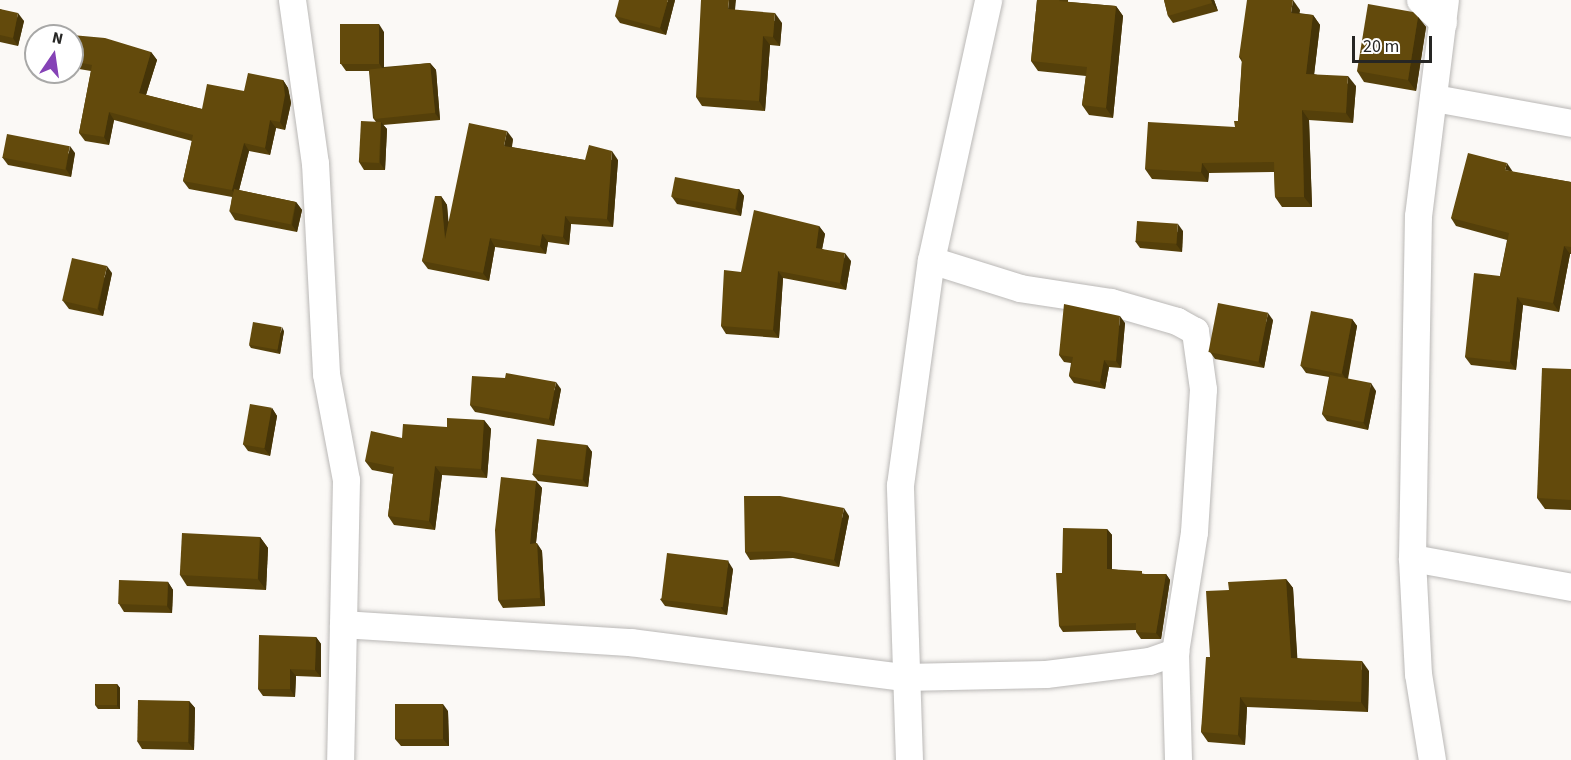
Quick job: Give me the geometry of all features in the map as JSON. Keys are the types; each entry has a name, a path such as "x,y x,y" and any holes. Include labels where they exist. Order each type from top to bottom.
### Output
{"street":[{"path":"292,0 315,163 326,374 346,480 340,760"},
{"path":"909,760 904,677 900,485 931,260 988,0"},
{"path":"1420,0 1444,11 1418,216 1412,558 1418,674 1432,760"},
{"path":"1434,98 1571,123"},
{"path":"931,260 1020,288 1111,302 1177,321 1195,331 1203,389 1194,532 1175,652 1178,760"},
{"path":"1412,558 1571,587"},
{"path":"343,624 630,642 904,677 1046,674 1149,661 1175,652"}],"building":[{"path":"619,0 668,0 660,28 615,16"},
{"path":"701,0 729,0 728,9 775,13 773,37 763,36 759,101 696,97"},
{"path":"1037,0 1116,6 1106,108 1082,105 1087,67 1031,61"},
{"path":"1164,0 1211,0 1212,3 1168,16"},
{"path":"1247,0 1293,0 1291,13 1313,15 1306,74 1348,76 1346,113 1302,110 1304,197 1275,197 1274,162 1202,163 1201,172 1145,169 1148,122 1235,127 1234,121 1238,121 1242,58 1239,57"},
{"path":"1368,4 1413,12 1418,17 1408,80 1357,71"},
{"path":"0,9 18,13 13,38 0,35"},
{"path":"340,24 379,24 379,64 340,64"},
{"path":"84,36 105,38 151,52 139,93 202,109 207,84 244,91 248,73 283,80 285,95 280,122 270,120 265,148 244,143 232,190 183,181 193,135 109,112 104,137 79,133 92,65 84,63"},
{"path":"430,63 435,113 375,119 369,69"},
{"path":"361,121 381,122 379,163 359,162"},
{"path":"469,123 507,131 504,146 585,160 589,145 612,151 607,219 565,216 563,237 542,234 540,246 490,238 483,273 422,261 435,196 441,196 445,239"},
{"path":"7,134 70,146 65,170 2,158"},
{"path":"1468,153 1507,163 1505,170 1571,182 1571,247 1564,246 1553,303 1517,297 1510,362 1465,357 1474,273 1500,276 1509,233 1451,218"},
{"path":"675,177 739,189 735,209 671,197"},
{"path":"234,189 296,202 291,225 229,211"},
{"path":"754,210 819,226 816,248 845,253 840,283 778,271 773,330 721,326 724,270 741,272"},
{"path":"1137,221 1178,224 1177,244 1136,241"},
{"path":"72,258 107,266 97,309 62,301"},
{"path":"1218,303 1268,313 1259,362 1208,352"},
{"path":"1064,304 1120,316 1116,361 1104,360 1100,382 1069,376 1073,357 1059,355"},
{"path":"1311,311 1352,319 1342,374 1300,366"},
{"path":"253,322 282,327 278,350 249,345"},
{"path":"1542,368 1571,369 1571,500 1537,498"},
{"path":"506,373 556,382 549,419 470,405 472,376 505,378"},
{"path":"1330,375 1371,383 1364,422 1322,414"},
{"path":"250,404 272,408 265,448 243,444"},
{"path":"447,418 484,420 481,469 435,466 429,521 388,516 394,467 365,461 371,431 402,438 403,424 447,427"},
{"path":"537,439 587,445 582,480 533,474"},
{"path":"501,477 536,481 530,544 537,543 540,598 498,600 495,530"},
{"path":"744,496 780,496 844,508 834,560 788,551 745,552"},
{"path":"1063,528 1107,529 1107,569 1142,571 1142,574 1166,574 1156,633 1136,632 1136,623 1059,626 1056,573 1062,573"},
{"path":"182,533 260,537 258,579 180,575"},
{"path":"667,553 729,561 723,607 661,600"},
{"path":"1286,579 1291,658 1362,661 1361,702 1240,697 1238,735 1201,732 1206,657 1210,657 1206,591 1229,590 1228,582"},
{"path":"119,580 168,582 167,606 118,604"},
{"path":"259,635 316,637 315,670 290,669 290,689 258,689"},
{"path":"95,684 117,684 117,705 95,705"},
{"path":"138,700 189,701 188,742 137,741"},
{"path":"395,704 443,704 443,739 395,739"}]}
